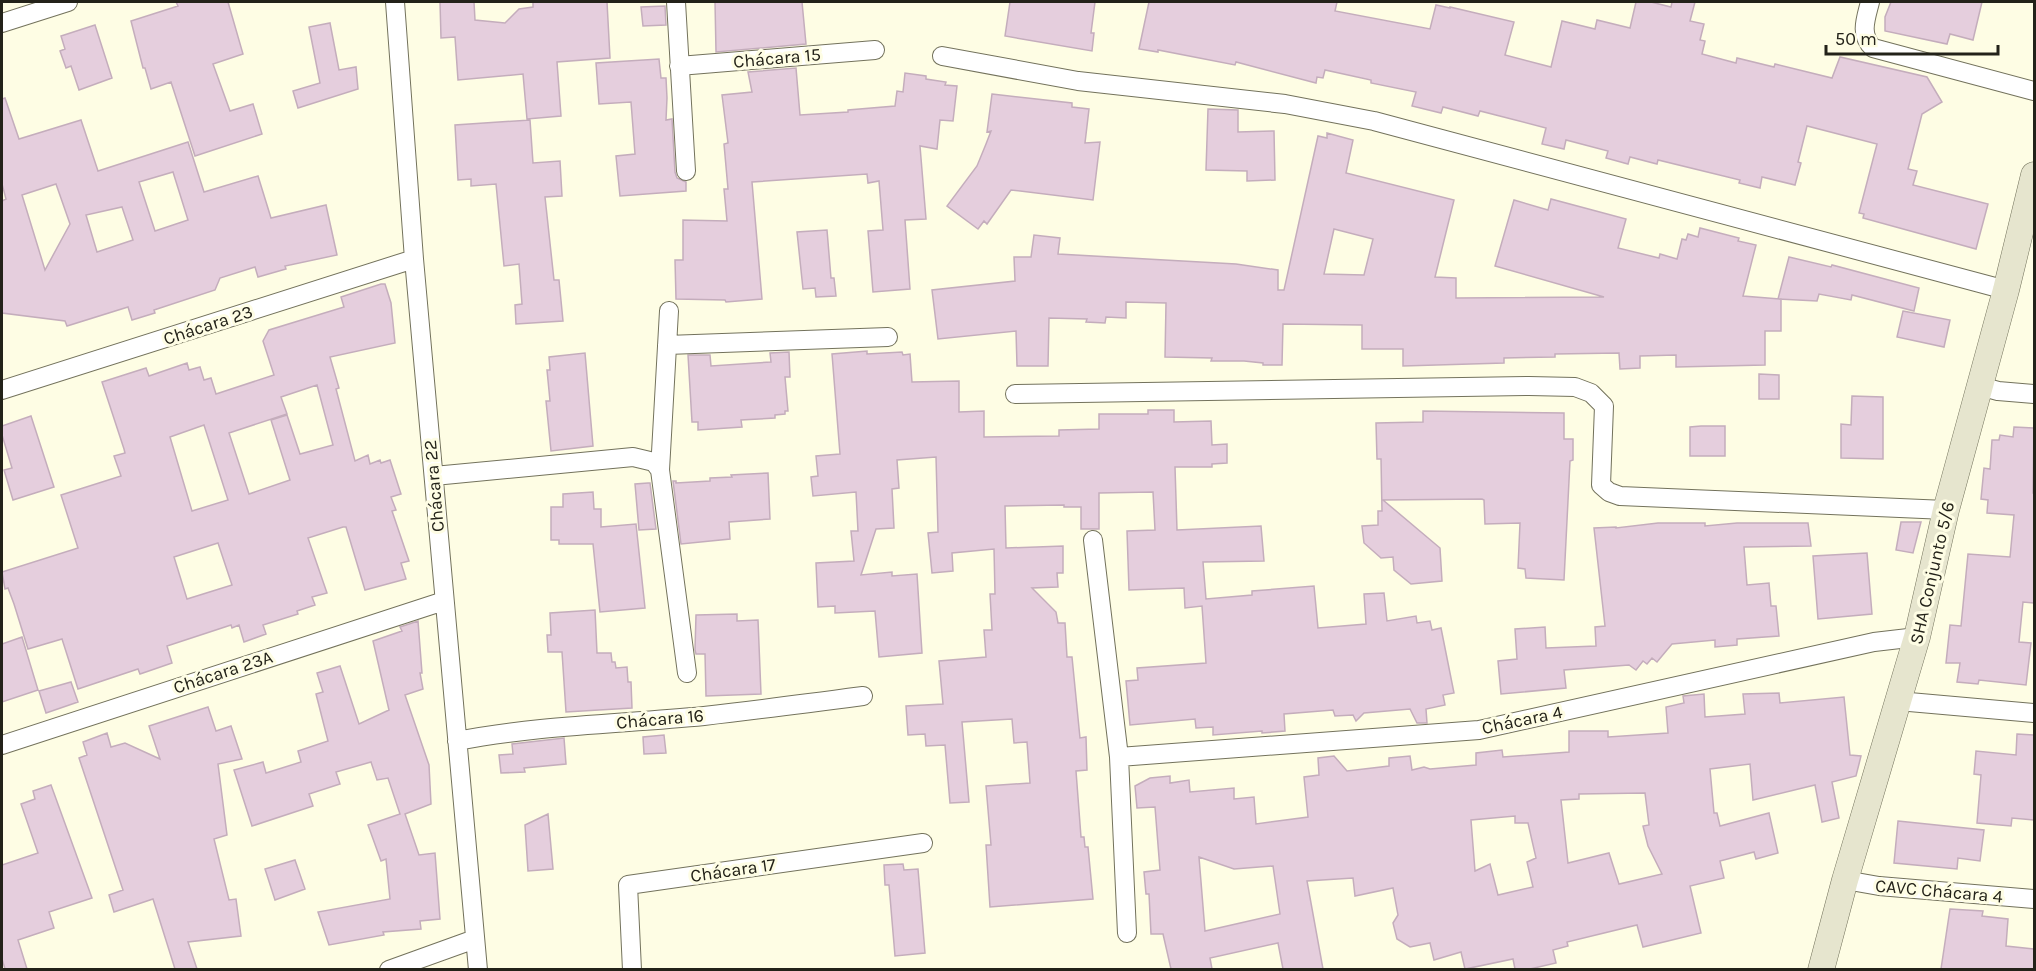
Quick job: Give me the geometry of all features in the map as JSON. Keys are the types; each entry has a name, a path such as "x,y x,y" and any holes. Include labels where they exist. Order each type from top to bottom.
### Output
{"street":[{"path":"2,23 68,2"},
{"name":"Chácara 22","path":"394,2 414,258 478,969"},
{"path":"676,2 686,171"},
{"path":"1870,2 1864,27 1866,42 1873,48 2034,91"},
{"name":"Chácara 15","path":"679,66 875,50"},
{"path":"942,56 1078,81 1285,104 1374,121 2006,290"},
{"name":"SHA Conjunto 5/6","path":"1821,969 1917,637 1946,510 2006,290 2034,175"},
{"name":"Chácara 23","path":"2,390 414,258"},
{"path":"669,311 660,470 687,673"},
{"path":"667,345 888,338"},
{"path":"1980,386 1998,391 2034,394"},
{"path":"1015,394 1575,387 1591,393 1604,406 1601,485 1620,496 1946,510"},
{"path":"434,476 633,457 654,462 660,470"},
{"path":"1093,540 1119,757 1127,933"},
{"name":"Chácara 23A","path":"2,745 444,601"},
{"name":"Chácara 4","path":"1119,757 1479,730 1874,642 1917,637"},
{"name":"Chácara 16","path":"458,741 521,732 703,716 863,696"},
{"path":"1898,701 2034,713"},
{"name":"Chácara 17","path":"632,969 628,885 922,843"},
{"name":"CAVC Chácara 4","path":"1845,880 1879,886 2034,899"},
{"path":"388,969 475,939"}],"building":[{"path":"176,2 228,2 243,54 213,64 230,111 253,104 262,134 195,156 171,82 151,89 131,21 178,6"},
{"path":"440,2 474,2 475,20 505,23 519,9 533,7 533,2 607,2 610,58 557,62 561,116 527,119 523,74 458,80 455,37 441,38"},
{"path":"715,2 802,2 806,44 716,52"},
{"path":"1010,2 1095,2 1091,33 1094,33 1092,51 1005,36"},
{"path":"1149,2 1337,2 1335,11 1430,29 1436,5 1450,7 1514,22 1505,55 1551,67 1562,21 1595,29 1597,20 1630,28 1636,2 1651,2 1671,7 1672,2 1695,2 1690,21 1704,24 1700,40 1705,41 1702,54 1736,63 1737,58 1774,67 1775,64 1832,78 1840,57 1927,77 1942,102 1922,114 1908,169 1917,171 1913,185 1988,204 1976,249 1863,218 1864,214 1859,213 1877,144 1807,126 1795,185 1762,177 1760,188 1739,183 1740,180 1658,160 1657,164 1630,157 1628,164 1606,158 1608,151 1566,140 1564,149 1542,144 1546,128 1480,111 1478,116 1443,107 1441,113 1412,106 1416,92 1371,83 1371,80 1325,70 1323,78 1317,77 1316,83 1236,62 1235,65 1158,50 1158,52 1139,49"},
{"path":"1891,2 1982,2 1973,40 1950,34 1947,44 1885,31 1885,17"},
{"path":"665,6 666,25 643,26 641,7"},
{"path":"330,23 339,70 356,67 358,89 298,108 293,91 320,83 309,27"},
{"path":"95,25 112,78 79,90 71,66 66,68 60,51 65,49 61,36"},
{"path":"659,59 661,78 666,78 666,120 672,119 675,172 677,178 686,182 686,191 620,196 616,156 635,154 631,102 599,104 596,63"},
{"path":"796,68 800,115 895,106 897,91 903,92 905,73 926,76 926,79 957,86 953,121 940,120 937,149 920,146 926,219 905,220 910,289 873,292 868,231 883,230 879,181 868,183 867,174 752,182 762,299 726,302 725,300 676,299 675,260 683,260 683,220 727,221 724,189 728,189 724,144 728,143 722,95 752,92 748,72"},
{"path":"992,94 1072,103 1072,107 1089,109 1085,143 1100,142 1093,200 1011,190 987,224 984,221 978,229 947,206 977,166 986,144 991,131 987,132"},
{"path":"5,98 19,139 81,120 98,171 188,142 204,192 258,176 271,218 326,205 337,255 285,266 286,269 258,277 255,267 220,278 215,290 154,310 155,313 132,320 128,307 67,326 65,321 2,313 2,201 6,199 2,184 2,99","holes":["173,172 188,220 155,231 139,182","56,184 70,224 45,270 22,195","122,207 133,240 97,252 86,215"]},
{"path":"1208,109 1238,110 1238,132 1274,131 1275,180 1247,181 1247,171 1206,170"},
{"path":"530,120 533,163 560,161 562,196 545,197 554,280 559,280 563,321 516,324 515,305 522,304 519,264 504,266 496,184 471,186 471,179 458,180 455,125"},
{"path":"1327,133 1353,140 1346,173 1454,200 1435,277 1456,278 1456,298 1604,297 1495,266 1514,200 1548,210 1551,199 1626,219 1618,248 1659,258 1660,254 1677,259 1682,239 1686,240 1688,234 1698,237 1700,228 1756,245 1743,296 1781,299 1781,331 1765,331 1765,365 1676,367 1676,355 1640,356 1640,368 1620,369 1619,353 1504,358 1504,363 1403,366 1403,349 1362,349 1362,325 1283,324 1282,365 1263,365 1263,363 1244,361 1211,361 1212,358 1165,357 1166,303 1126,302 1126,318 1106,317 1105,323 1086,322 1087,319 1049,318 1048,366 1017,366 1016,331 938,339 932,290 1015,281 1014,257 1031,257 1034,235 1060,238 1058,254 1236,264 1278,270 1278,290 1284,290 1318,136 1327,138","holes":["1334,229 1373,239 1364,275 1324,274"]},
{"path":"827,230 831,278 834,278 836,296 816,297 815,288 803,289 797,232"},
{"path":"1789,257 1831,267 1832,265 1919,288 1914,311 1852,295 1851,300 1819,294 1817,301 1778,299"},
{"path":"385,284 391,303 395,343 330,357 355,461 368,455 370,464 380,460 381,463 390,460 401,494 391,497 396,510 392,511 409,561 401,563 406,579 365,590 346,527 308,538 327,593 312,597 315,605 297,611 298,614 263,625 266,634 244,642 239,625 232,628 231,625 167,646 172,663 140,674 138,669 78,689 62,639 28,649 8,588 5,589 2,572 78,548 61,495 121,476 114,456 125,453 102,382 146,368 149,376 187,363 189,370 200,367 204,380 211,378 216,394 274,375 263,341 269,330 344,307 341,297","holes":["317,385 333,445 300,454 287,415 271,420 290,480 249,494 229,433 287,414 281,397","204,425 228,500 192,511 170,437","218,543 232,585 187,599 174,557"]},
{"path":"1903,311 1950,320 1944,347 1897,337"},
{"path":"867,351 867,354 902,352 903,355 910,354 912,382 959,381 959,412 984,411 984,437 1059,436 1059,430 1099,429 1099,414 1148,414 1148,410 1174,410 1174,422 1211,421 1212,445 1227,444 1227,463 1212,464 1212,467 1175,467 1177,530 1261,526 1264,561 1203,562 1206,599 1252,595 1252,591 1314,586 1318,628 1366,624 1364,594 1384,593 1387,621 1416,616 1417,623 1430,621 1432,630 1441,628 1454,693 1443,695 1445,705 1426,709 1427,723 1417,723 1410,709 1364,713 1356,721 1353,715 1335,716 1333,710 1284,714 1285,731 1262,733 1262,731 1213,735 1213,727 1196,728 1195,719 1130,725 1126,681 1138,680 1137,668 1206,663 1202,606 1185,608 1184,588 1129,590 1127,531 1155,530 1153,492 1099,493 1099,529 1081,529 1081,507 1005,506 1006,548 1063,546 1063,573 1057,573 1058,587 1032,588 1056,612 1058,623 1065,623 1067,657 1072,657 1080,738 1086,737 1087,770 1076,771 1081,837 1084,837 1085,847 1088,847 1093,899 990,907 986,845 991,845 986,786 1030,783 1027,742 1014,743 1012,719 962,722 969,802 950,803 945,745 926,746 925,734 908,735 906,706 943,704 939,661 986,657 984,630 992,630 990,594 995,594 994,549 952,553 953,571 932,573 928,533 938,532 936,457 897,460 899,488 892,489 894,528 876,529 861,575 892,572 892,576 917,574 922,653 879,657 875,611 835,613 835,606 818,607 816,563 854,561 851,531 858,531 856,492 813,496 811,477 818,476 816,456 840,454 832,354"},
{"path":"789,352 790,377 785,377 788,411 785,411 785,414 775,415 775,418 741,420 742,427 698,430 698,422 692,422 688,355 710,355 711,366 771,362 770,353"},
{"path":"585,353 593,446 551,451 546,401 550,401 547,370 550,370 549,357"},
{"path":"1759,374 1779,375 1779,399 1759,399"},
{"path":"1852,396 1883,397 1883,459 1841,458 1841,424 1851,425"},
{"path":"1423,411 1564,413 1564,439 1573,439 1573,460 1570,461 1564,580 1526,578 1525,569 1518,568 1520,523 1485,524 1484,500 1482,499 1383,500 1440,548 1442,581 1411,584 1394,570 1393,557 1381,558 1364,543 1362,526 1378,525 1378,511 1382,511 1381,459 1377,459 1376,423 1423,422"},
{"path":"31,416 54,487 13,500 4,470 12,468 2,435 2,426"},
{"path":"1725,426 1725,456 1690,456 1690,427"},
{"path":"2014,427 2034,428 2034,603 2023,602 2019,642 2031,643 2026,685 1979,680 1978,684 1957,682 1960,663 1946,663 1950,625 1961,626 1968,554 2010,557 2014,515 1987,513 1988,500 1981,499 1984,468 1990,469 1992,440 1999,440 2000,435 2013,437"},
{"path":"768,473 770,519 729,522 730,539 681,544 673,481 676,483 710,481 710,478 732,477 731,475"},
{"path":"650,483 656,529 639,530 635,484"},
{"path":"593,492 594,509 601,509 601,527 636,524 645,608 600,612 593,544 559,544 559,540 551,540 551,507 563,507 563,494"},
{"path":"1901,522 1921,522 1913,553 1896,550"},
{"path":"1658,523 1705,523 1705,526 1737,523 1808,523 1811,546 1744,547 1747,585 1769,583 1771,606 1776,606 1779,636 1737,639 1737,645 1715,647 1715,640 1672,644 1657,662 1652,658 1647,664 1643,661 1636,670 1629,665 1564,670 1566,688 1501,694 1498,661 1517,659 1515,629 1545,627 1546,648 1596,646 1595,627 1605,626 1594,528"},
{"path":"1867,553 1872,614 1818,619 1813,556"},
{"path":"595,610 597,653 611,653 612,662 615,662 616,668 627,667 628,682 631,682 632,708 566,712 562,652 548,652 547,635 551,635 550,613"},
{"path":"737,614 737,621 758,620 761,694 706,696 705,654 696,654 695,650 696,615"},
{"path":"418,621 422,673 420,673 423,689 405,695 429,765 431,804 405,814 419,855 435,853 440,919 420,921 421,929 383,932 384,935 329,945 318,912 390,899 386,859 381,861 368,825 400,814 388,778 377,780 371,762 336,772 340,784 309,794 313,806 252,826 234,770 263,762 266,773 301,762 298,751 328,741 316,694 323,692 317,673 340,666 359,724 389,710 373,641 402,631 400,627"},
{"path":"22,637 38,690 2,702 2,644"},
{"path":"71,682 78,702 46,713 39,691"},
{"path":"1779,693 1780,703 1844,697 1850,755 1861,756 1856,776 1832,782 1839,818 1822,822 1815,785 1753,800 1750,764 1710,769 1714,813 1717,813 1720,826 1769,813 1778,853 1756,859 1754,852 1720,861 1724,878 1690,886 1701,933 1643,947 1637,925 1567,942 1568,946 1553,950 1556,963 1530,969 1515,969 1513,959 1465,969 1461,952 1434,960 1430,943 1410,947 1397,939 1393,923 1398,915 1393,888 1355,896 1353,878 1307,881 1323,969 1283,969 1278,943 1210,958 1212,969 1171,969 1163,934 1151,934 1149,894 1146,894 1144,872 1160,870 1155,807 1137,808 1135,786 1150,778 1170,776 1170,783 1189,780 1190,792 1234,788 1234,799 1254,797 1256,824 1308,817 1304,777 1319,775 1318,758 1334,756 1347,771 1389,766 1389,758 1410,756 1412,770 1424,767 1430,769 1476,765 1476,753 1502,750 1503,757 1569,752 1569,731 1608,731 1608,737 1668,733 1666,707 1684,703 1683,696 1704,694 1705,717 1745,714 1743,694","holes":["1645,793 1649,825 1643,826 1648,846 1662,874 1619,884 1609,853 1568,863 1561,800 1579,799 1579,794","1515,816 1515,823 1528,823 1536,858 1527,862 1533,887 1498,895 1490,864 1475,871 1471,820","1199,857 1234,869 1273,866 1280,914 1205,931"]},
{"path":"208,707 216,731 231,726 242,759 218,764 227,835 214,839 229,900 236,899 241,936 188,942 197,969 175,969 153,899 114,912 109,895 123,890 79,758 87,755 83,742 107,733 111,747 125,743 160,759 149,726"},
{"path":"2017,734 2034,735 2034,820 2012,818 2011,826 1977,823 1981,775 1974,774 1976,751 2016,755"},
{"path":"664,735 666,753 644,754 643,737"},
{"path":"564,738 566,764 524,768 525,772 501,773 499,755 513,754 512,744"},
{"path":"51,785 92,898 49,912 54,928 18,940 27,969 5,969 2,959 2,865 38,853 21,804 35,799 33,791"},
{"path":"548,814 553,869 528,871 525,825"},
{"path":"1898,821 1984,830 1980,861 1958,858 1957,869 1894,863"},
{"path":"295,860 305,889 275,900 265,869"},
{"path":"903,864 904,870 918,869 925,953 895,956 889,885 885,885 884,865"},
{"path":"1950,909 1983,911 1982,916 2008,919 2006,946 2034,949 2034,969 1941,969"}]}
